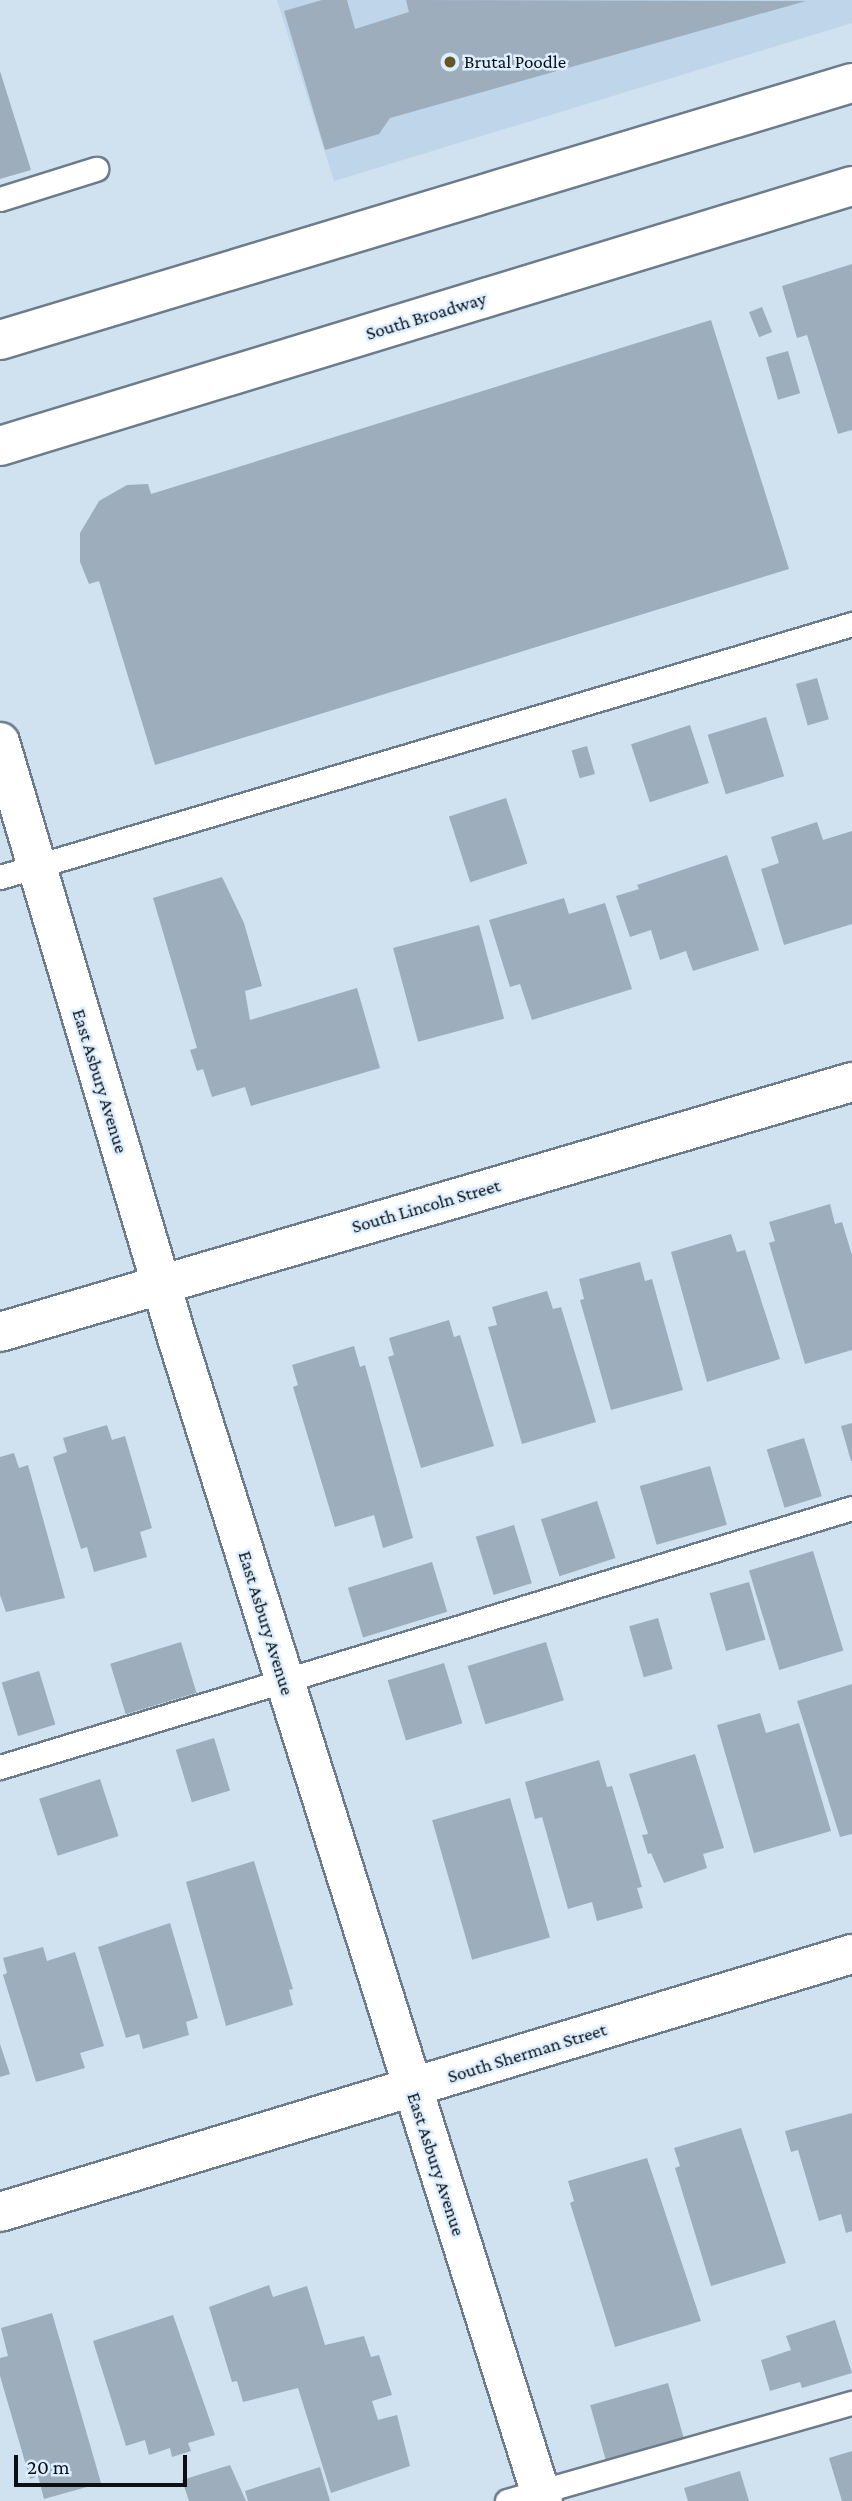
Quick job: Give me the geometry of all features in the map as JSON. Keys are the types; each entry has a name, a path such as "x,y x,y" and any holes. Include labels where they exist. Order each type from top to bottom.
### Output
{"street":[{"path":"0,340 852,83"},
{"name":"South Broadway","path":"0,446 852,186"},
{"name":"East Asbury Avenue","path":"0,742 160,1283 412,2088 530,2498"},
{"name":"South Lincoln Street","path":"0,1332 852,1082"},
{"name":"South Sherman Street","path":"0,2212 852,1954"}],"lane":[{"path":"0,199 96,169"},
{"path":"0,877 852,624"},
{"path":"0,1767 852,1508"},
{"path":"530,2498 852,2403"}],"shaded area":[{"path":"277,0 852,0 852,23 334,181"}],"building":[{"path":"322,0 347,0 355,29 409,12 406,0 806,1 390,118 379,134 325,150 284,11"},
{"path":"0,71 31,170 0,179"},
{"path":"852,264 852,430 838,434 807,335 797,338 782,286"},
{"path":"762,307 772,332 759,337 749,312"},
{"path":"711,320 789,569 155,765 99,581 89,584 80,562 80,533 99,501 127,485 148,484 151,494"},
{"path":"788,351 800,393 778,400 766,357"},
{"path":"817,678 829,719 808,725 796,684"},
{"path":"766,717 784,776 726,794 708,735"},
{"path":"690,725 709,783 650,802 631,744"},
{"path":"587,746 595,774 580,778 572,750"},
{"path":"506,798 527,864 470,882 449,817"},
{"path":"817,822 823,840 852,831 852,924 784,945 761,869 779,863 771,837"},
{"path":"727,855 759,950 693,971 686,951 660,960 651,930 630,937 616,896 639,889 637,885"},
{"path":"222,877 244,923 262,986 245,991 250,1020 357,988 380,1068 251,1106 245,1087 212,1097 203,1069 197,1071 190,1050 197,1048 153,898"},
{"path":"564,898 569,914 605,903 632,989 532,1020 520,984 510,987 489,920"},
{"path":"479,925 504,1019 418,1042 393,948"},
{"path":"830,1204 835,1224 842,1222 852,1255 852,1350 805,1364 769,1243 775,1241 769,1222"},
{"path":"731,1234 737,1252 745,1250 780,1359 707,1382 671,1252"},
{"path":"640,1262 645,1281 652,1279 683,1390 611,1410 580,1300 584,1299 579,1279"},
{"path":"547,1291 553,1309 561,1307 596,1422 522,1444 488,1327 497,1325 492,1307"},
{"path":"449,1320 454,1337 460,1335 494,1446 421,1468 388,1357 394,1355 389,1338"},
{"path":"354,1346 360,1367 365,1365 413,1538 383,1548 374,1515 335,1527 293,1387 298,1385 292,1365"},
{"path":"852,1423 852,1461 851,1461 841,1426"},
{"path":"107,1425 112,1440 125,1436 152,1528 140,1532 147,1557 94,1572 87,1547 81,1549 53,1457 67,1452 63,1438"},
{"path":"804,1438 822,1496 785,1508 767,1449"},
{"path":"14,1453 19,1468 28,1465 65,1598 6,1612 0,1595 0,1457"},
{"path":"710,1466 727,1525 657,1545 640,1486"},
{"path":"597,1501 616,1558 559,1576 541,1519"},
{"path":"514,1525 532,1583 494,1595 476,1537"},
{"path":"813,1551 843,1650 779,1670 749,1571"},
{"path":"432,1562 447,1612 363,1637 348,1588"},
{"path":"749,1582 766,1640 726,1651 710,1593"},
{"path":"658,1618 673,1669 644,1677 629,1626"},
{"path":"181,1642 196,1693 126,1714 110,1664"},
{"path":"546,1642 564,1700 485,1724 468,1666"},
{"path":"444,1663 462,1723 406,1740 388,1680"},
{"path":"39,1671 55,1725 18,1736 2,1682"},
{"path":"852,1684 852,1834 840,1837 797,1701"},
{"path":"760,1713 766,1733 799,1723 831,1831 754,1853 717,1725"},
{"path":"214,1738 230,1791 192,1802 176,1750"},
{"path":"695,1754 724,1848 703,1854 707,1868 664,1883 651,1853 648,1854 642,1835 648,1834 629,1774"},
{"path":"599,1760 607,1787 612,1786 642,1887 637,1888 643,1908 597,1921 592,1902 568,1909 542,1817 535,1819 525,1782"},
{"path":"100,1779 119,1836 58,1856 39,1799"},
{"path":"510,1798 550,1937 472,1960 432,1820"},
{"path":"254,1861 293,1989 289,1990 293,2005 226,2026 186,1882"},
{"path":"170,1923 198,2018 186,2022 189,2035 143,2049 139,2034 126,2038 98,1947"},
{"path":"43,1947 47,1961 75,1952 104,2046 80,2053 85,2068 36,2082 3,1975 7,1973 3,1958"},
{"path":"0,2044 10,2074 0,2077"},
{"path":"852,2113 852,2231 846,2233 841,2214 819,2221 798,2150 791,2152 785,2131"},
{"path":"741,2128 786,2263 711,2286 675,2168 680,2166 674,2148"},
{"path":"647,2158 701,2321 615,2347 570,2203 574,2201 568,2181"},
{"path":"269,2285 273,2297 307,2286 325,2345 364,2336 371,2357 379,2355 392,2395 372,2401 378,2420 397,2415 410,2466 331,2493 298,2388 243,2402 237,2381 232,2382 209,2307"},
{"path":"52,2313 101,2483 44,2499 38,2476 30,2479 0,2376 0,2358 8,2356 1,2328"},
{"path":"173,2315 215,2435 188,2443 191,2451 172,2457 170,2448 149,2455 145,2440 126,2446 93,2341"},
{"path":"835,2320 852,2373 802,2388 800,2382 770,2391 761,2360 791,2350 786,2336"},
{"path":"668,2383 685,2442 607,2464 590,2405"},
{"path":"852,2451 852,2501 842,2501 829,2458"},
{"path":"230,2465 246,2501 189,2501 182,2480"},
{"path":"320,2467 330,2501 248,2501 245,2491"},
{"path":"740,2471 749,2501 688,2501 684,2488"}],"place":[{"name":"Brutal Poodle","path":"450,62"}]}
